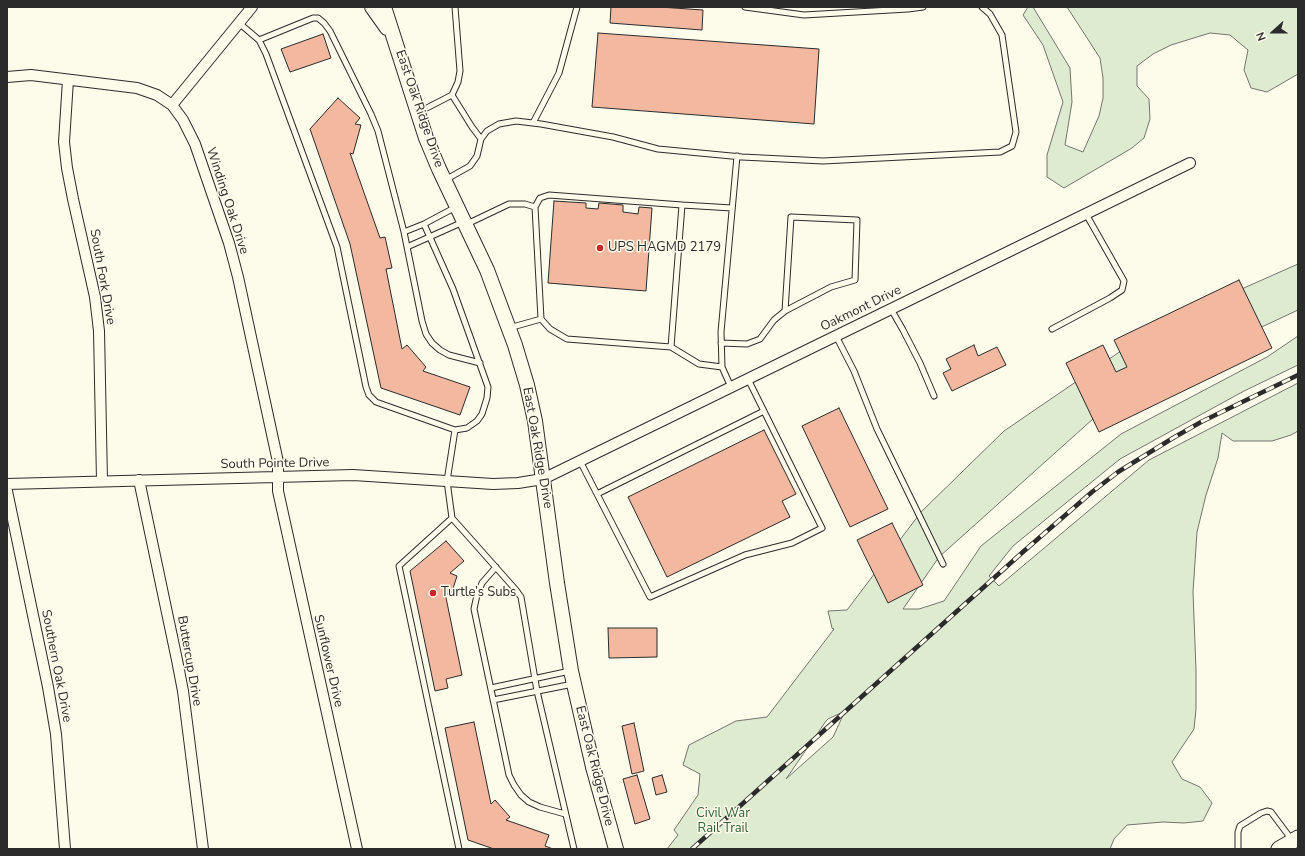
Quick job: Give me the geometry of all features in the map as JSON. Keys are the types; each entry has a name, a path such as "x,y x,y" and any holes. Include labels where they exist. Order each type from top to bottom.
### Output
{"main road":[{"name":"East Oak Ridge Drive","path":"372,7 396,40"},
{"name":"East Oak Ridge Drive","path":"384,7 396,40 426,138 444,180 487,270 509,328 526,385 533,414 557,583 573,677 593,767 616,849"},
{"path":"1279,849 1295,840"}],"street":[{"path":"172,105 252,7"},
{"name":"Winding Oak Drive","path":"7,77 30,75 137,88 157,95 172,105 183,120 195,144 229,243 238,277 278,462 278,477"},
{"name":"South Fork Drive","path":"68,80 64,142 73,199 95,297 99,331 102,481"},
{"name":"Oakmont Drive","path":"543,479 1190,163"},
{"name":"South Pointe Drive","path":"7,484 353,475 493,484 518,483 543,479"},
{"name":"Sunflower Drive","path":"278,477 278,491 357,849"},
{"name":"Buttercup Drive","path":"139,480 183,691 203,849"},
{"name":"Southern Oak Drive","path":"7,490 48,686 56,734 65,849"}],"lane":[{"path":"418,113 452,94 458,82 460,71 455,7"},
{"path":"533,123 559,73 577,7"},
{"path":"745,7 804,15 923,7"},
{"path":"444,180 470,166 477,156 481,139 487,131 499,124 516,121 613,137 658,149 737,156 823,161 1000,152 1012,146 1016,132 1002,35 990,14 982,7"},
{"path":"259,40 313,18 318,18 330,31 378,131 404,232 426,334 432,343 449,355 480,363"},
{"path":"239,23 259,40 266,54 337,247 366,387 369,395 376,402 455,430 467,428 477,421 482,414 487,398 488,387 453,289 424,224"},
{"path":"452,94 481,139"},
{"path":"731,387 722,367 721,332 737,156"},
{"path":"722,367 699,364 671,346 567,339 550,329 541,319 535,207 540,198 549,194 732,208"},
{"path":"407,247 509,204 525,204 535,207"},
{"path":"671,346 682,205"},
{"path":"404,232 424,224 457,207"},
{"path":"1052,329 1122,290 1124,281 1086,214"},
{"path":"721,343 747,344 760,339 774,320 785,311 831,287 855,280 857,220 791,217 785,311"},
{"path":"891,309 920,363 934,396"},
{"path":"509,328 541,319"},
{"path":"836,336 854,371 877,430 943,564"},
{"path":"580,461 650,597 745,555 792,543 822,528 748,379"},
{"path":"597,494 764,411"},
{"path":"455,430 447,481 452,518 516,590 521,598 537,691 574,849"},
{"path":"452,518 399,566 459,849"},
{"path":"496,567 482,583 477,595 474,609 509,775 514,786 529,802 540,807 565,814"},
{"path":"491,688 535,679 573,677"},
{"path":"493,700 537,691 573,677"},
{"path":"1238,849 1238,832 1240,826 1267,811 1271,812 1295,840"}],"green space":[{"path":"1028,7 1033,7 1070,68 1072,102 1065,145 1083,152 1099,116 1103,98 1103,78 1100,58 1067,7 1298,7 1298,74 1267,92 1251,88 1244,70 1248,50 1230,35 1210,33 1171,45 1153,54 1137,66 1137,86 1149,99 1150,119 1144,138 1132,148 1064,188 1047,177 1047,155 1063,102 1043,45 1023,15"},
{"name":"Civil War Rail Trail","path":"1298,264 1298,310 1123,392 939,557 903,609 919,609 944,601 981,546 1121,434 1267,357 1298,336 1298,365 1244,391 1120,459 1013,546 989,576 999,586 1149,460 1298,383 1298,431 1291,435 1272,441 1233,441 1222,433 1218,458 1206,495 1197,532 1193,592 1196,670 1196,709 1194,729 1172,762 1182,779 1200,787 1212,803 1203,821 1127,825 1114,839 1110,849 667,849 678,835 674,830 698,795 700,774 683,765 689,745 736,721 767,717 834,629 832,628 828,611 847,610 921,512 1004,431 1156,327","holes":["845,711 833,737 786,779 826,721"]}],"building":[{"path":"611,7 660,7 703,10 702,30 610,23"},
{"path":"598,33 819,49 814,124 592,107"},
{"path":"323,34 331,58 290,72 281,49"},
{"path":"338,98 360,118 355,124 361,125 353,154 350,153 380,238 385,237 392,268 386,269 402,349 407,345 426,367 423,371 470,387 460,415 381,388 350,244 310,129"},
{"name":"UPS HAGMD 2179","path":"554,201 586,203 586,208 598,209 599,203 623,205 623,212 638,214 639,207 652,208 646,291 548,283"},
{"path":"1239,280 1272,348 1099,432 1066,363 1103,345 1116,372 1127,367 1114,340"},
{"path":"974,345 978,356 997,347 1006,365 952,391 943,373 951,369 946,359"},
{"path":"839,408 888,509 850,527 802,426"},
{"path":"764,430 796,494 782,501 790,517 667,577 628,497"},
{"path":"892,523 923,585 888,603 857,540"},
{"path":"446,541 464,561 450,573 457,576 451,595 445,593 462,675 446,679 448,688 435,691 410,571"},
{"path":"608,628 657,628 657,657 609,658"},
{"path":"474,722 491,804 495,800 510,817 506,820 549,835 545,846 553,849 494,849 468,840 445,728"},
{"path":"634,723 644,771 632,774 622,726"},
{"path":"637,775 650,819 635,824 623,779"},
{"path":"662,775 667,792 656,795 652,778"}],"railway":[{"path":"692,849 1024,551 1092,492 1118,472 1201,422 1298,375"}],"place":[{"name":"UPS HAGMD 2179","path":"600,248"},
{"name":"Turtle’s Subs","path":"433,593"}]}
